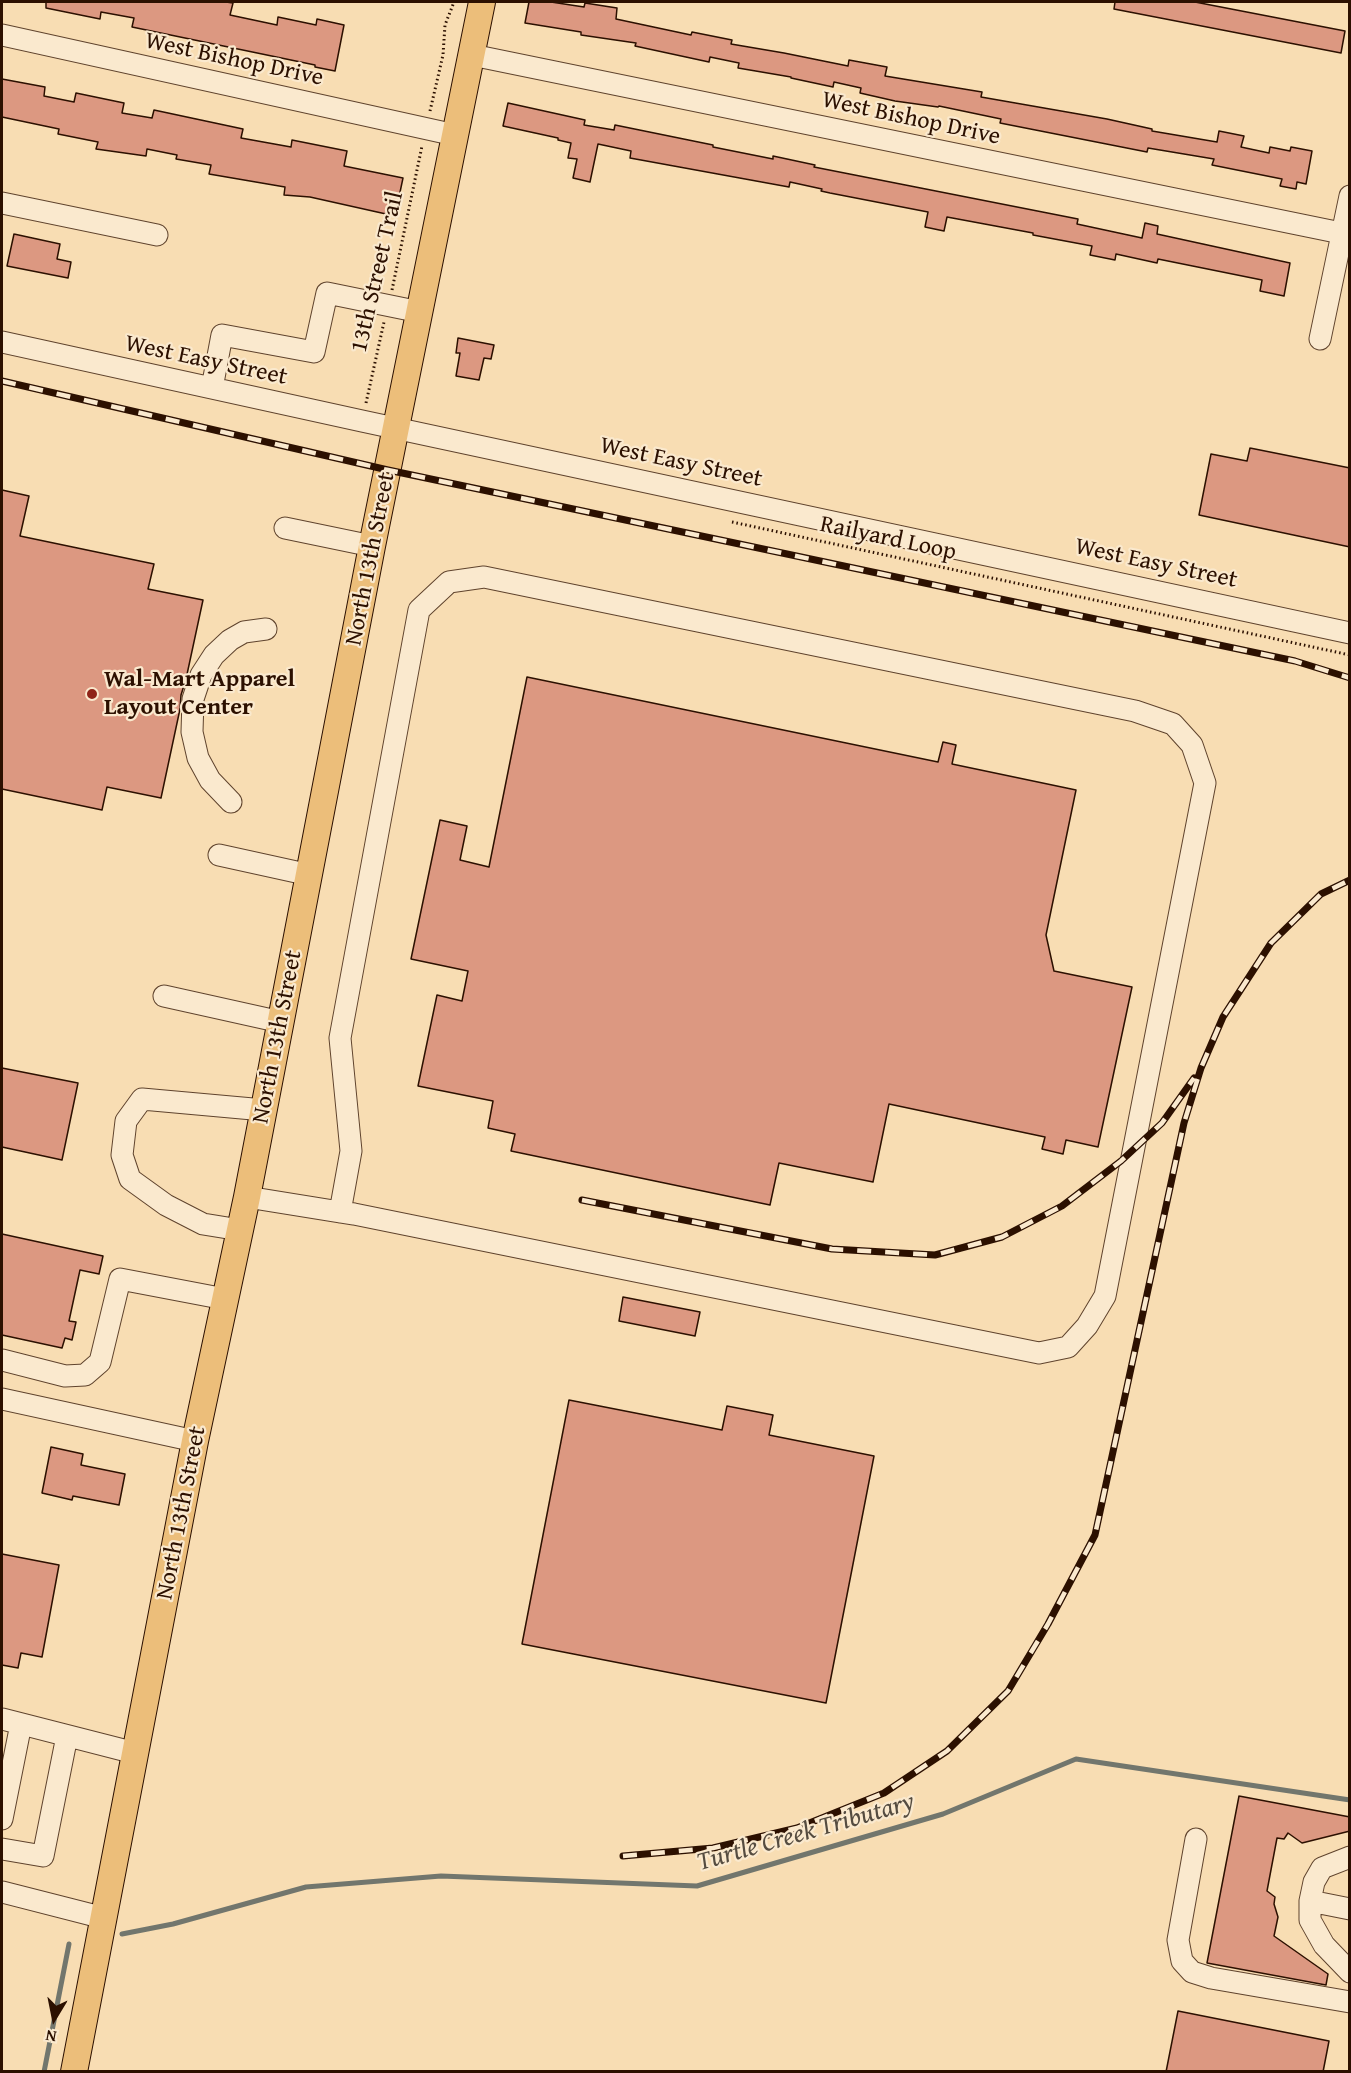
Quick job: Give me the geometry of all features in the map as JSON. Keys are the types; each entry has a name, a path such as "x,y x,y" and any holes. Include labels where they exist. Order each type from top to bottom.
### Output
{"main road":[{"name":"North 13th Street","path":"74,2072 195,1441 247,1197 372,546 482,2"}],"street":[{"name":"West Bishop Drive","path":"2,35 455,135"},
{"name":"West Bishop Drive","path":"472,55 1341,233"},
{"path":"1320,339 1350,196"},
{"path":"2,202 157,235"},
{"path":"213,388 222,334 314,352 327,293 420,312"},
{"name":"West Easy Street","path":"2,342 1350,633"},
{"path":"285,528 372,546"},
{"path":"247,1197 340,1212 1039,1353 1068,1347 1087,1326 1105,1296 1205,783 1192,745 1173,724 1135,711 484,577 449,582 419,610 340,1038 351,1151 340,1212"},
{"path":"231,802 210,780 198,758 192,732 193,699 201,675 214,655 230,640 244,632 266,629"},
{"path":"219,855 310,875"},
{"path":"164,996 281,1022"},
{"path":"240,1230 203,1224 166,1205 130,1179 122,1155 126,1121 142,1099 264,1110"},
{"path":"2,1360 65,1376 85,1375 100,1362 120,1279 225,1299"},
{"path":"2,1399 195,1441"},
{"path":"2,1819 11,1721 135,1753"},
{"path":"2,1849 43,1856 67,1736"},
{"path":"1196,1839 1178,1940 1182,1961 1192,1971 1211,1978 1350,2002"},
{"path":"1350,1857 1322,1868 1314,1882 1310,1901 1310,1920 1317,1935 1324,1946 1350,1972"},
{"path":"2,1892 104,1918"},
{"path":"1310,1901 1350,1909"}],"path":[{"path":"430,112 443,54 445,25 454,2"},
{"name":"13th Street Trail","path":"365,406 423,146"},
{"name":"Railyard Loop","path":"728,521 1350,655"}],"building":[{"path":"46,2 226,2 233,3 230,15 277,25 278,17 316,25 317,19 344,25 335,71 132,27 134,18 101,12 100,19 46,8"},
{"path":"529,2 551,2 584,7 585,3 617,8 616,19 691,35 692,32 732,40 731,44 848,66 849,60 887,67 885,76 982,92 981,97 1107,119 1152,129 1152,131 1217,142 1219,131 1244,136 1241,147 1269,153 1270,147 1290,151 1291,147 1312,151 1306,184 1297,182 1296,189 1280,186 1282,179 1212,165 1214,159 1148,148 1147,152 1000,123 1001,119 860,93 861,88 834,82 833,87 738,68 739,63 710,57 709,62 635,46 636,43 581,35 581,32 525,23"},
{"path":"1115,2 1195,2 1345,31 1341,53 1114,9"},
{"path":"2,79 45,87 44,96 74,102 76,93 124,103 122,113 152,118 154,110 243,129 241,138 291,147 292,140 347,151 344,166 403,178 395,216 310,197 284,195 285,187 209,174 211,165 176,159 177,155 147,149 146,156 96,149 98,142 58,134 59,129 2,117"},
{"path":"508,103 585,120 584,125 614,130 615,125 773,159 773,156 815,165 814,167 1078,219 1077,224 1142,238 1145,223 1158,226 1157,234 1290,263 1284,296 1260,291 1262,280 1158,259 1157,263 1116,254 1115,260 1090,255 1092,246 947,217 944,231 925,227 928,212 830,193 790,182 789,187 630,158 631,151 598,144 590,182 573,178 577,159 568,158 571,143 503,126"},
{"path":"14,234 60,244 57,259 71,262 68,278 7,266"},
{"path":"458,338 494,345 491,359 484,358 479,380 456,376 460,353 456,353"},
{"path":"1250,448 1350,468 1350,547 1199,515 1211,454 1247,461"},
{"name":"Wal-Mart Apparel Layout Center","path":"2,490 29,496 20,536 154,564 148,589 203,600 181,695 161,798 107,787 102,810 2,789"},
{"path":"527,677 938,762 943,742 956,745 952,764 1076,790 1046,935 1054,971 1132,987 1098,1147 1066,1140 1063,1154 1042,1149 1045,1137 889,1104 873,1182 779,1163 770,1205 511,1151 515,1134 488,1128 493,1101 418,1086 437,995 462,1001 468,971 411,959 440,820 467,826 460,860 489,867"},
{"path":"2,1068 78,1083 62,1160 2,1147"},
{"path":"2,1234 103,1256 99,1274 80,1270 69,1321 76,1322 72,1340 65,1338 62,1348 2,1335"},
{"path":"623,1297 700,1312 695,1336 619,1321"},
{"path":"569,1400 722,1430 727,1406 773,1415 769,1435 874,1456 826,1703 522,1644"},
{"path":"51,1447 83,1454 81,1465 125,1474 119,1505 73,1496 72,1500 42,1493"},
{"path":"2,1554 59,1565 42,1657 21,1653 18,1668 2,1665"},
{"path":"1239,1796 1350,1817 1350,1831 1302,1843 1288,1833 1284,1839 1277,1838 1267,1891 1275,1897 1274,1904 1278,1917 1274,1936 1328,1974 1326,1985 1207,1963"},
{"path":"1178,2011 1329,2041 1323,2072 1166,2072"}],"waterway":[{"name":"Turtle Creek Tributary","path":"122,1934 173,1924 306,1887 441,1876 697,1886 943,1814 1076,1759 1350,1800"},
{"name":"Turtle Creek Tributary","path":"44,2072 69,1944"}],"railway":[{"path":"2,381 388,470 1295,661 1350,678"},
{"path":"623,1856 713,1848 797,1828 884,1793 947,1751 1008,1691 1048,1624 1095,1535 1184,1123 1201,1068 1223,1017 1271,943 1321,894 1350,880"},
{"path":"582,1200 832,1249 935,1255 1002,1237 1062,1206 1121,1161 1162,1123 1194,1078"}],"place":[{"name":"Wal-Mart Apparel Layout Center","path":"92,694"}]}
